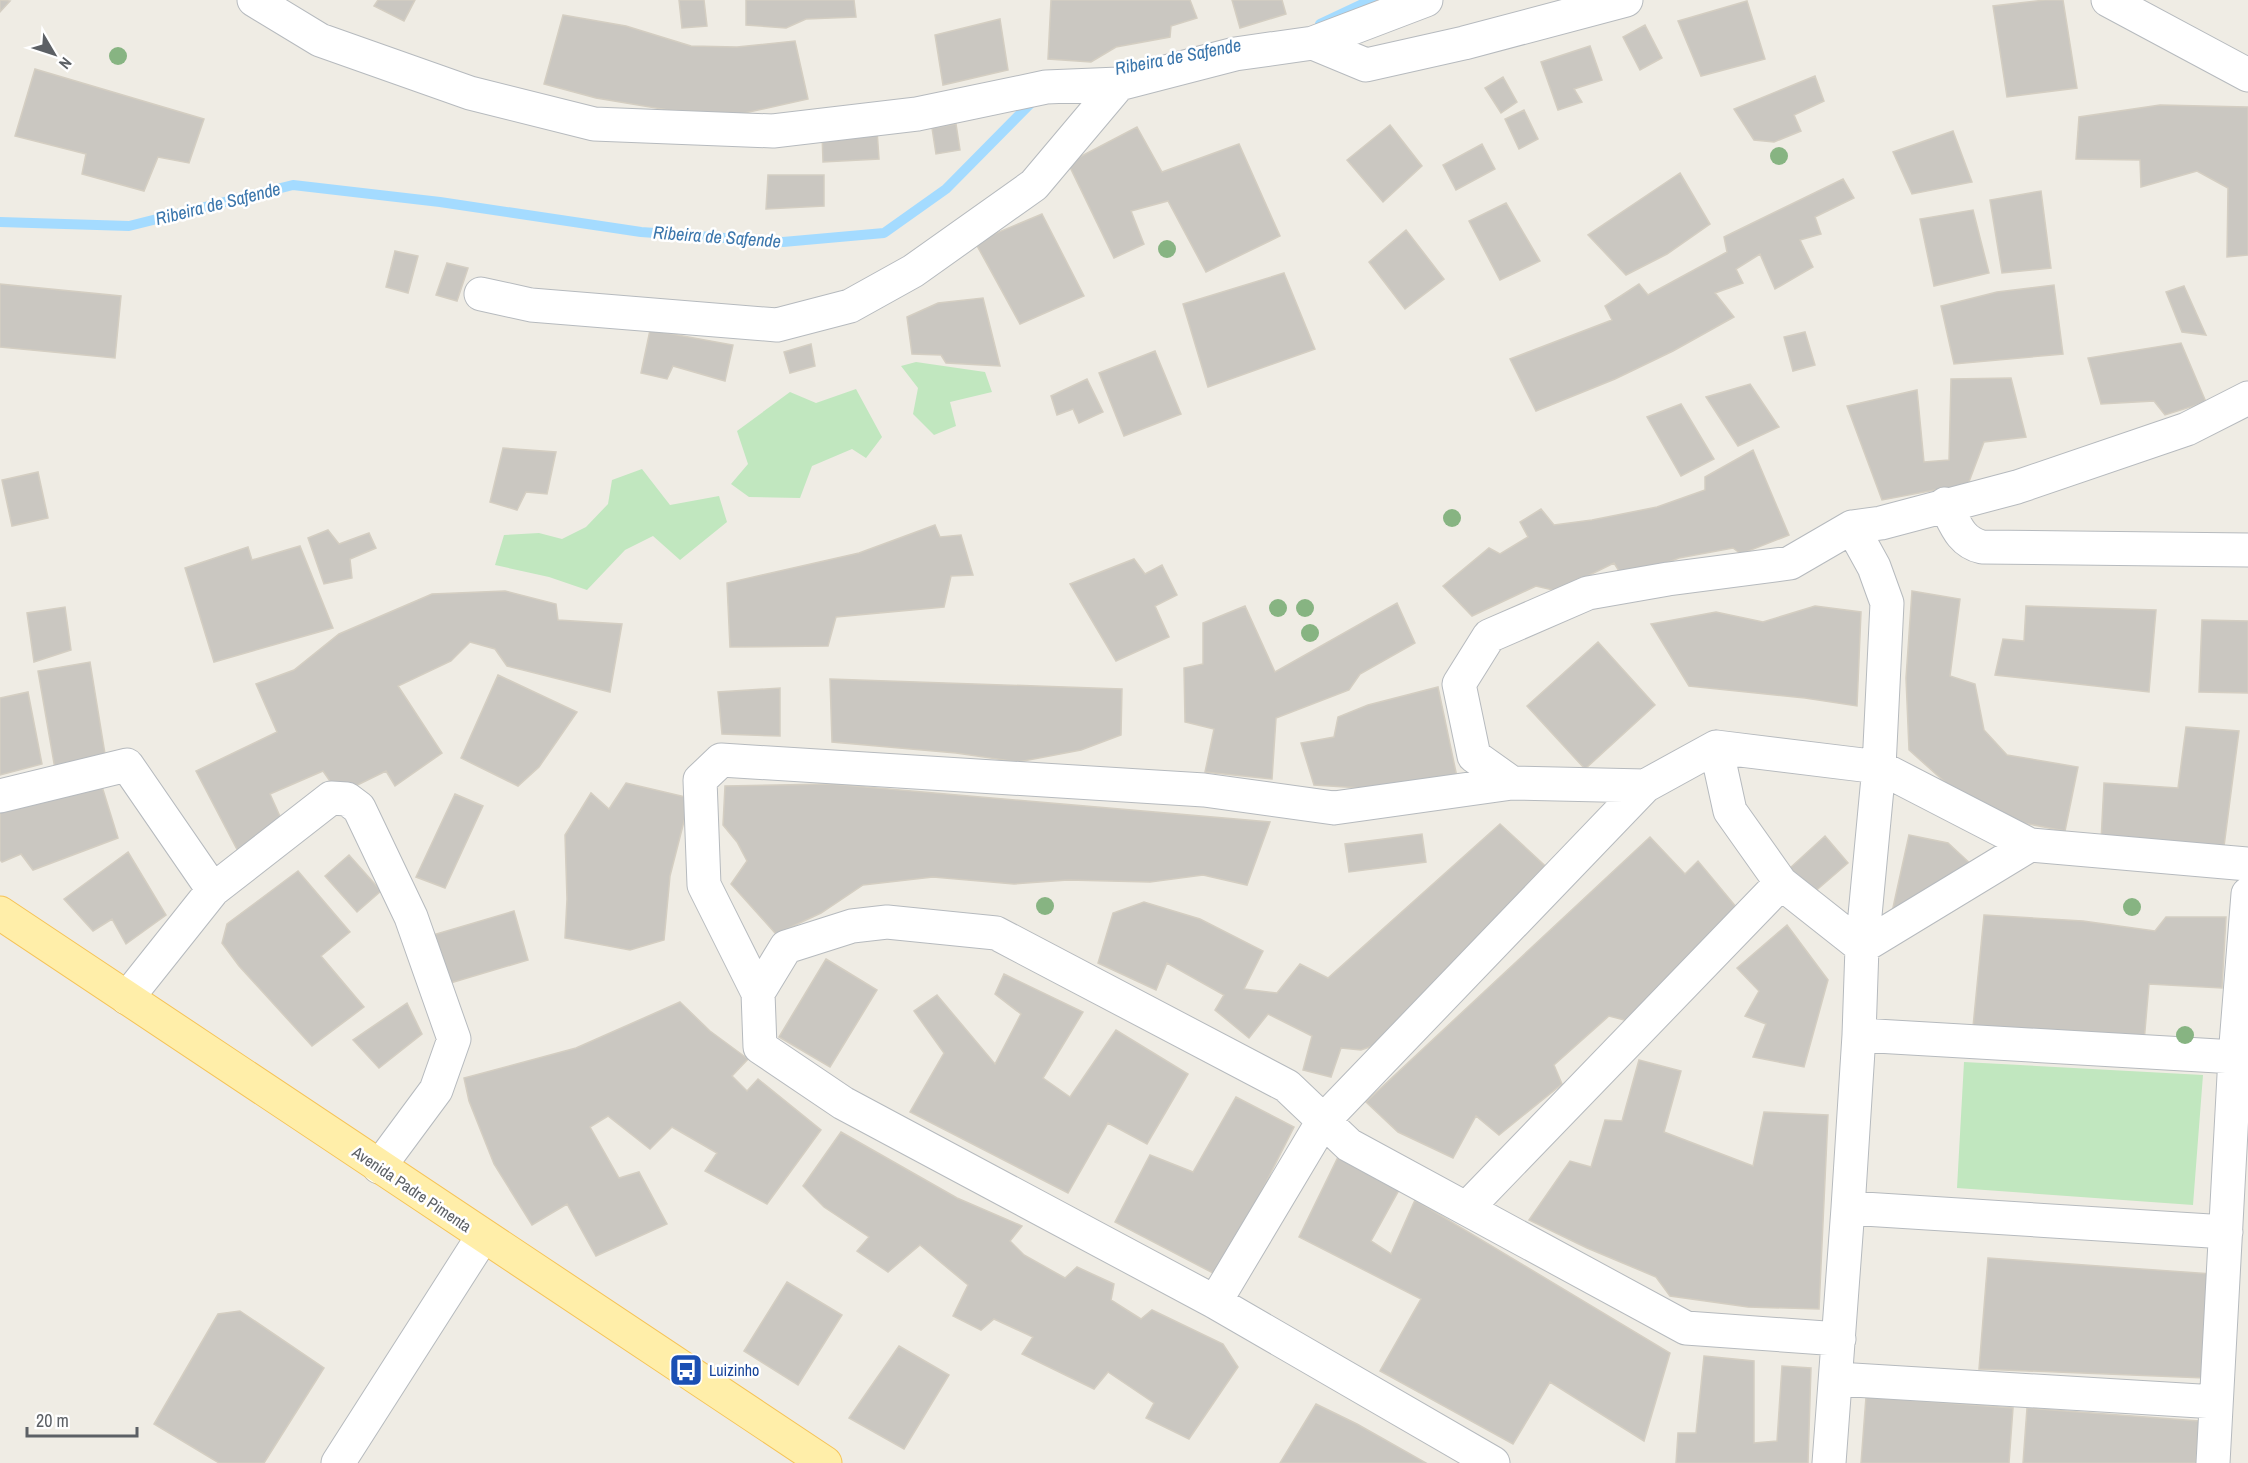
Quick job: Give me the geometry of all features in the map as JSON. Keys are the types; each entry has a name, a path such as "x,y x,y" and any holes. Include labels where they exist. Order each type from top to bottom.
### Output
{"main road":[{"name":"Avenida Padre Pimenta","path":"0,913 825,1463"}],"street":[{"path":"254,0 320,40 470,93 594,124 773,131 917,114 1046,87 1119,84 1235,54 1313,43 1426,0"},
{"path":"1313,43 1366,65 1464,43 1626,0"},
{"path":"2108,0 2248,75"},
{"path":"481,294 531,305 777,325 850,306 914,271 1034,185 1119,84"},
{"path":"1512,783 1474,756 1459,684 1489,636 1588,593 1668,579 1790,563 1852,527 1881,523 1945,504 2017,487 2187,429 2248,398"},
{"path":"1945,504 1962,537 1971,544 1982,547 2248,550"},
{"path":"1829,1463 1848,1208 1862,946 1879,767 1887,603 1874,567 1852,527"},
{"path":"1716,747 1730,811 1781,883 1862,946"},
{"path":"1215,1302 1323,1121 1645,786 1716,747 1879,767 2030,845 2248,864"},
{"path":"1493,1463 1215,1302 843,1103 760,1047 758,993 704,885 700,780 720,760 1204,790 1334,808 1512,783 1645,786"},
{"path":"0,796 127,765 213,890"},
{"path":"127,998 213,890 331,798 347,799 359,808 411,917 454,1039 436,1090 379,1167"},
{"path":"1862,946 2030,845"},
{"path":"1467,1208 1781,883"},
{"path":"2213,1463 2216,1402 2234,1308 2226,1232 2235,1057 2248,894"},
{"path":"758,993 786,947 852,926 887,922 996,933 1287,1086 1349,1145 1686,1328 1839,1339"},
{"path":"1859,1035 2235,1057"},
{"path":"1848,1208 2226,1232"},
{"path":"338,1463 483,1236"},
{"path":"1836,1379 2216,1402"}],"green space":[{"path":"916,362 985,372 992,392 950,402 956,426 934,435 913,414 918,388 901,366"},
{"path":"856,389 882,437 866,458 852,449 812,466 800,498 749,497 731,484 748,464 737,431 790,392 816,403"},
{"path":"642,469 670,505 719,496 727,522 680,560 653,536 625,550 587,590 549,577 495,565 504,535 539,533 562,539 586,527 608,504 612,480"},
{"path":"1964,1062 2203,1075 2193,1205 1957,1188"}],"building":[{"path":"0,0 10,1 0,12"},
{"path":"378,0 415,0 404,21 374,6"},
{"path":"679,0 704,0 707,26 682,28"},
{"path":"746,0 854,0 856,17 806,19 786,28 746,25"},
{"path":"1051,0 1190,0 1197,18 1171,26 1170,37 1116,47 1091,62 1048,59"},
{"path":"1232,0 1282,0 1286,14 1240,28"},
{"path":"2063,0 2077,88 2007,97 1993,6"},
{"path":"1747,1 1765,59 1701,76 1678,21"},
{"path":"563,15 626,26 691,46 737,47 795,41 808,99 740,114 668,110 596,98 544,84"},
{"path":"1000,19 1008,70 943,85 935,35"},
{"path":"1645,25 1662,58 1640,70 1623,37"},
{"path":"1590,46 1602,80 1574,89 1582,102 1558,110 1541,62"},
{"path":"35,69 204,119 189,163 158,157 144,191 82,174 86,154 15,136"},
{"path":"1815,76 1824,101 1794,115 1801,131 1774,142 1754,140 1734,109"},
{"path":"1503,77 1517,102 1501,113 1485,88"},
{"path":"2160,105 2248,107 2248,255 2227,257 2228,188 2197,171 2141,187 2140,160 2076,159 2079,117"},
{"path":"1524,110 1538,139 1519,149 1505,119"},
{"path":"956,124 960,150 936,154 932,128"},
{"path":"1390,125 1422,166 1383,202 1347,160"},
{"path":"1137,127 1162,172 1239,144 1280,236 1206,272 1168,201 1131,211 1144,244 1114,258 1068,163"},
{"path":"877,130 879,159 823,162 822,133"},
{"path":"1953,131 1972,182 1912,194 1893,152"},
{"path":"1482,144 1495,169 1456,190 1443,165"},
{"path":"1680,173 1710,224 1667,254 1626,275 1588,235"},
{"path":"768,175 824,175 824,206 766,209"},
{"path":"1843,179 1854,198 1815,217 1821,234 1800,240 1813,267 1775,289 1760,254 1736,269 1743,283 1715,293 1734,317 1673,351 1615,379 1536,411 1510,359 1612,320 1605,306 1639,284 1648,295 1727,252 1724,237"},
{"path":"2041,191 2051,268 2002,273 1990,200"},
{"path":"1506,203 1540,261 1500,280 1469,221"},
{"path":"1973,210 1989,273 1934,286 1920,219"},
{"path":"1042,214 1084,296 1020,324 975,242"},
{"path":"1406,230 1444,279 1405,309 1369,262"},
{"path":"395,251 418,256 408,293 386,287"},
{"path":"447,263 468,268 457,301 436,295"},
{"path":"1284,273 1315,349 1208,387 1183,304"},
{"path":"0,284 121,296 115,358 0,347"},
{"path":"2054,285 2063,354 1954,364 1941,306 1997,292"},
{"path":"2184,286 2206,335 2182,332 2166,292"},
{"path":"983,298 1000,366 946,363 941,355 912,354 907,317 938,303"},
{"path":"650,330 733,345 725,381 673,366 667,379 641,373"},
{"path":"1805,332 1815,365 1793,371 1784,337"},
{"path":"2181,343 2206,402 2165,415 2154,401 2101,404 2088,358"},
{"path":"811,344 815,366 790,373 784,352"},
{"path":"1155,351 1181,414 1124,436 1099,373"},
{"path":"2011,378 2026,437 1984,442 1967,487 1935,490 1882,500 1847,406 1917,390 1924,462 1949,460 1951,379"},
{"path":"1087,379 1103,412 1079,423 1073,409 1057,415 1051,396"},
{"path":"1750,384 1779,427 1738,446 1706,397"},
{"path":"1681,404 1714,459 1681,476 1647,417"},
{"path":"503,448 556,452 547,494 526,492 517,510 490,502"},
{"path":"1753,450 1789,535 1741,554 1733,548 1679,558 1624,579 1614,563 1557,591 1536,586 1472,616 1443,586 1489,548 1500,554 1528,537 1520,522 1541,509 1554,525 1657,507 1705,490 1705,477"},
{"path":"38,472 48,518 12,526 2,480"},
{"path":"935,525 940,537 961,535 973,575 951,576 944,607 836,617 828,646 730,647 727,583 859,553"},
{"path":"328,530 339,544 369,533 376,548 350,559 352,578 324,584 308,538"},
{"path":"300,546 333,628 214,662 185,568 248,547 252,560"},
{"path":"1134,559 1145,574 1162,565 1177,595 1155,606 1169,637 1116,661 1070,584"},
{"path":"505,591 556,604 558,620 622,624 610,692 507,666 495,649 470,642 451,661 398,686 442,753 395,786 386,771 339,794 323,771 270,794 287,832 240,855 196,771 277,732 256,684 294,670 339,634 432,594"},
{"path":"1912,591 1960,599 1950,676 1975,684 1984,730 2007,755 2078,767 2065,831 1982,815 1909,750 1906,678"},
{"path":"1397,603 1415,643 1360,674 1349,690 1276,718 1272,779 1205,772 1214,729 1185,722 1184,668 1203,664 1203,623 1245,606 1275,672"},
{"path":"1815,606 1861,612 1857,706 1689,686 1651,624 1716,612 1763,622"},
{"path":"2026,606 2156,610 2149,692 1995,675 2003,639 2024,641"},
{"path":"65,607 71,650 34,662 27,613"},
{"path":"2202,620 2248,621 2248,693 2199,692"},
{"path":"1598,642 1655,705 1585,769 1527,706"},
{"path":"90,662 106,760 55,769 38,671"},
{"path":"498,675 577,712 539,767 518,786 461,758"},
{"path":"830,679 1122,689 1121,735 1081,750 1018,762 956,753 832,742"},
{"path":"1438,687 1457,777 1377,789 1314,785 1301,743 1334,737 1338,717 1368,705"},
{"path":"780,688 780,736 722,734 718,692"},
{"path":"28,692 42,764 0,775 0,698"},
{"path":"2186,727 2239,731 2223,854 2101,841 2104,783 2178,788"},
{"path":"100,780 118,838 33,870 21,854 2,862 0,860 0,809"},
{"path":"626,783 690,798 670,876 664,940 630,950 565,938 567,899 565,835 591,793 609,809"},
{"path":"831,784 1270,822 1247,885 1203,875 1150,882 1068,880 1014,884 933,877 863,885 821,913 776,934 731,884 747,861 737,842 723,825 725,786"},
{"path":"455,794 483,806 445,888 416,877"},
{"path":"1500,824 1554,874 1378,1044 1361,1050 1341,1048 1331,1077 1303,1070 1312,1036 1268,1014 1249,1038 1215,1010 1224,995 1167,963 1156,990 1098,963 1113,913 1144,902 1200,919 1263,951 1244,989 1277,993 1300,964 1328,978"},
{"path":"1422,834 1426,862 1349,872 1345,844"},
{"path":"1909,835 1948,843 1974,867 1892,912"},
{"path":"1825,836 1848,863 1812,894 1790,868"},
{"path":"1650,837 1685,874 1698,861 1737,908 1628,1021 1609,1016 1554,1065 1562,1084 1499,1135 1476,1116 1453,1158 1398,1132 1366,1102"},
{"path":"128,852 166,915 126,944 112,919 93,931 64,899"},
{"path":"349,855 381,891 357,912 325,876"},
{"path":"298,871 350,932 321,956 364,1007 312,1046 239,966 222,943 227,924"},
{"path":"514,911 528,960 447,984 433,935"},
{"path":"1984,915 2083,921 2155,931 2166,917 2226,917 2222,988 2149,984 2144,1042 1972,1037"},
{"path":"1787,925 1828,980 1804,1067 1753,1057 1766,1024 1745,1016 1759,991 1737,968"},
{"path":"826,959 877,990 830,1067 779,1037"},
{"path":"1004,974 1083,1012 1043,1078 1070,1097 1116,1030 1188,1074 1147,1144 1108,1123 1068,1193 910,1112 944,1053 914,1011 937,995 995,1064 1021,1014 995,994"},
{"path":"680,1002 710,1031 748,1059 732,1076 747,1091 758,1079 821,1130 767,1204 705,1171 717,1153 672,1127 650,1149 608,1116 590,1127 619,1178 639,1172 667,1224 596,1256 567,1204 532,1225 494,1164 469,1101 464,1078 576,1048"},
{"path":"407,1003 422,1034 379,1068 353,1040"},
{"path":"1639,1060 1681,1071 1664,1132 1753,1166 1764,1112 1828,1115 1819,1309 1748,1307 1670,1296 1656,1277 1529,1220 1570,1161 1591,1167 1605,1120 1622,1121"},
{"path":"1236,1097 1294,1127 1256,1202 1213,1273 1115,1222 1150,1155 1193,1172"},
{"path":"841,1132 957,1198 1022,1226 1010,1241 1024,1255 1065,1278 1077,1267 1114,1284 1111,1300 1141,1319 1152,1310 1223,1344 1238,1367 1189,1439 1146,1418 1154,1403 1108,1372 1094,1389 1022,1354 1033,1337 994,1319 981,1330 953,1316 968,1285 920,1245 888,1272 857,1251 869,1237 824,1207 803,1186"},
{"path":"1338,1157 1399,1190 1371,1241 1391,1254 1415,1200 1670,1353 1644,1441 1550,1382 1513,1444 1380,1371 1421,1299 1299,1237"},
{"path":"1988,1258 2212,1274 2205,1378 1979,1369"},
{"path":"787,1282 842,1315 798,1385 744,1351"},
{"path":"240,1311 324,1368 264,1463 219,1463 154,1424 218,1314"},
{"path":"899,1346 949,1375 904,1449 849,1418"},
{"path":"1704,1356 1754,1361 1754,1443 1777,1441 1782,1366 1811,1368 1808,1463 1676,1463 1678,1433 1696,1433"},
{"path":"1866,1397 2013,1408 2009,1463 1861,1463"},
{"path":"1316,1404 1357,1424 1426,1463 1280,1463"},
{"path":"2027,1408 2199,1421 2196,1463 2023,1463"}],"waterway":[{"name":"Ribeira de Safende","path":"1320,24 1371,0"},
{"name":"Ribeira de Safende","path":"0,222 129,226 293,185 440,202 641,232 783,242 884,233 946,189 1035,99"}],"place":[{"name":"Luizinho","path":"686,1370"}]}
